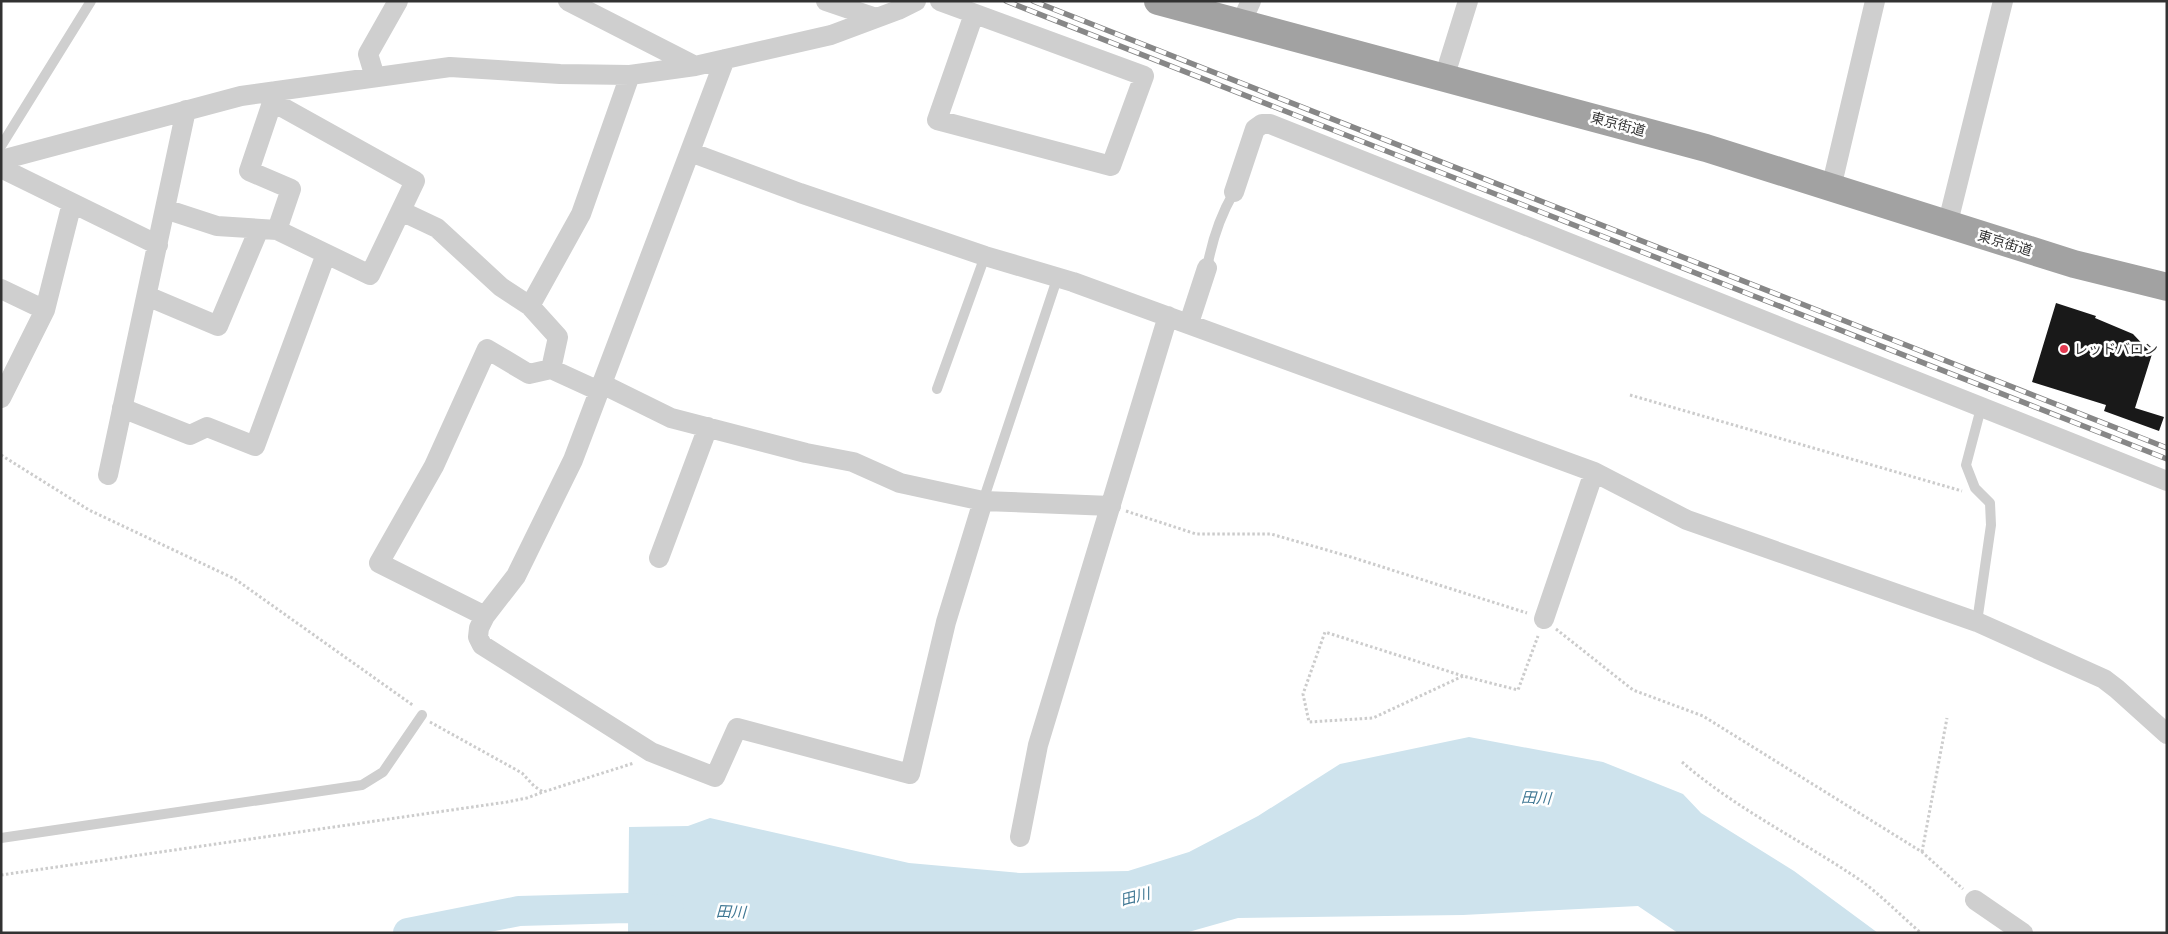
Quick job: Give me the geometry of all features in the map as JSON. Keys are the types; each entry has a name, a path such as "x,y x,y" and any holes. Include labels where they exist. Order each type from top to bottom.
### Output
{"highway":[{"name":"東京街道","path":"1158,1 1246,12 1444,78 1706,148 1947,226 2074,264 2167,287"},
{"name":"東京街道","path":"2074,264 2167,303"}],"street":[{"path":"375,77 368,54 398,1"},
{"path":"568,1 695,66"},
{"path":"826,1 876,18"},
{"path":"1,160 242,96 274,96 375,77 450,67 550,73 630,75 695,66 831,35 916,1"},
{"path":"940,1 1144,76 1112,166 937,120 974,14"},
{"path":"1444,78 1468,1"},
{"path":"1831,188 1875,1"},
{"path":"1947,226 2002,1"},
{"path":"725,59 573,460 520,567 485,616 479,628 478,637 482,645 651,752 715,777 737,728 910,774 946,622 983,501"},
{"path":"530,306 581,214 630,75"},
{"path":"165,210 217,226 268,229 370,275 415,181 274,96"},
{"path":"146,296 218,326 291,189 249,170 274,96"},
{"path":"108,475 186,110"},
{"path":"1234,192 1255,128 1262,124 1270,124 2167,481"},
{"path":"690,152 800,193 985,256 1057,279 1073,282 1168,316 1594,472 1687,520 1977,622 2104,679 2167,734"},
{"path":"1,168 158,245"},
{"path":"1,398 45,310 72,203"},
{"path":"401,211 437,228 501,287 530,306 558,337 551,369"},
{"path":"122,408 190,435 207,427 255,446 326,254"},
{"path":"1189,324 1207,268"},
{"path":"1,289 45,310"},
{"path":"1020,836 1038,745 1168,316"},
{"path":"485,616 379,563 434,466 486,349 529,374 551,369 600,387 671,418 806,453 853,462 900,484 983,501 1111,506"},
{"path":"659,558 708,428"},
{"path":"1544,619 1594,472"},
{"path":"1975,900 2023,933"}],"lane":[{"path":"1,146 91,1"},
{"path":"1207,268 1221,215 1234,192"},
{"path":"936,389 985,256"},
{"path":"983,501 1057,279"},
{"path":"1977,622 1991,525 1990,503 1975,488 1966,465 1981,408"},
{"path":"1,838 362,785 383,772 422,715"}],"path":[{"path":"1630,395 1961,491 1975,488"},
{"path":"1,455 89,510 235,579 416,708 436,727 522,773 534,786 543,792"},
{"path":"1111,506 1196,534 1272,534 1352,556 1544,619 1633,690 1703,716 1922,852 1975,900"},
{"path":"1463,676 1373,718 1309,722 1303,694 1325,632 1463,676 1518,690 1544,619"},
{"path":"1922,852 1947,718"},
{"path":"1,875 507,802 527,798 634,763 651,752"},
{"path":"1682,762 1701,779 1750,812 1861,881 1921,933"}],"water":[{"path":"1469,737 1603,762 1683,794 1701,813 1794,871 1878,933 1678,933 1638,906 1463,915 1238,918 1185,933 628,933 629,827 688,826 710,818 909,863 1020,873 1128,871 1189,852 1258,816 1340,764"}],"building":[{"path":"2056,303 2096,316 2095,318 2133,334 2152,354 2135,408 2164,417 2159,431 2104,411 2106,405 2032,382"}],"waterway":[{"name":"田川","path":"408,933 519,911 627,908 669,910"}],"railway":[{"path":"1006,1 2167,459"},
{"path":"1033,1 2167,448"}],"place":[{"name":"レッドバロン","path":"2064,349"}]}
